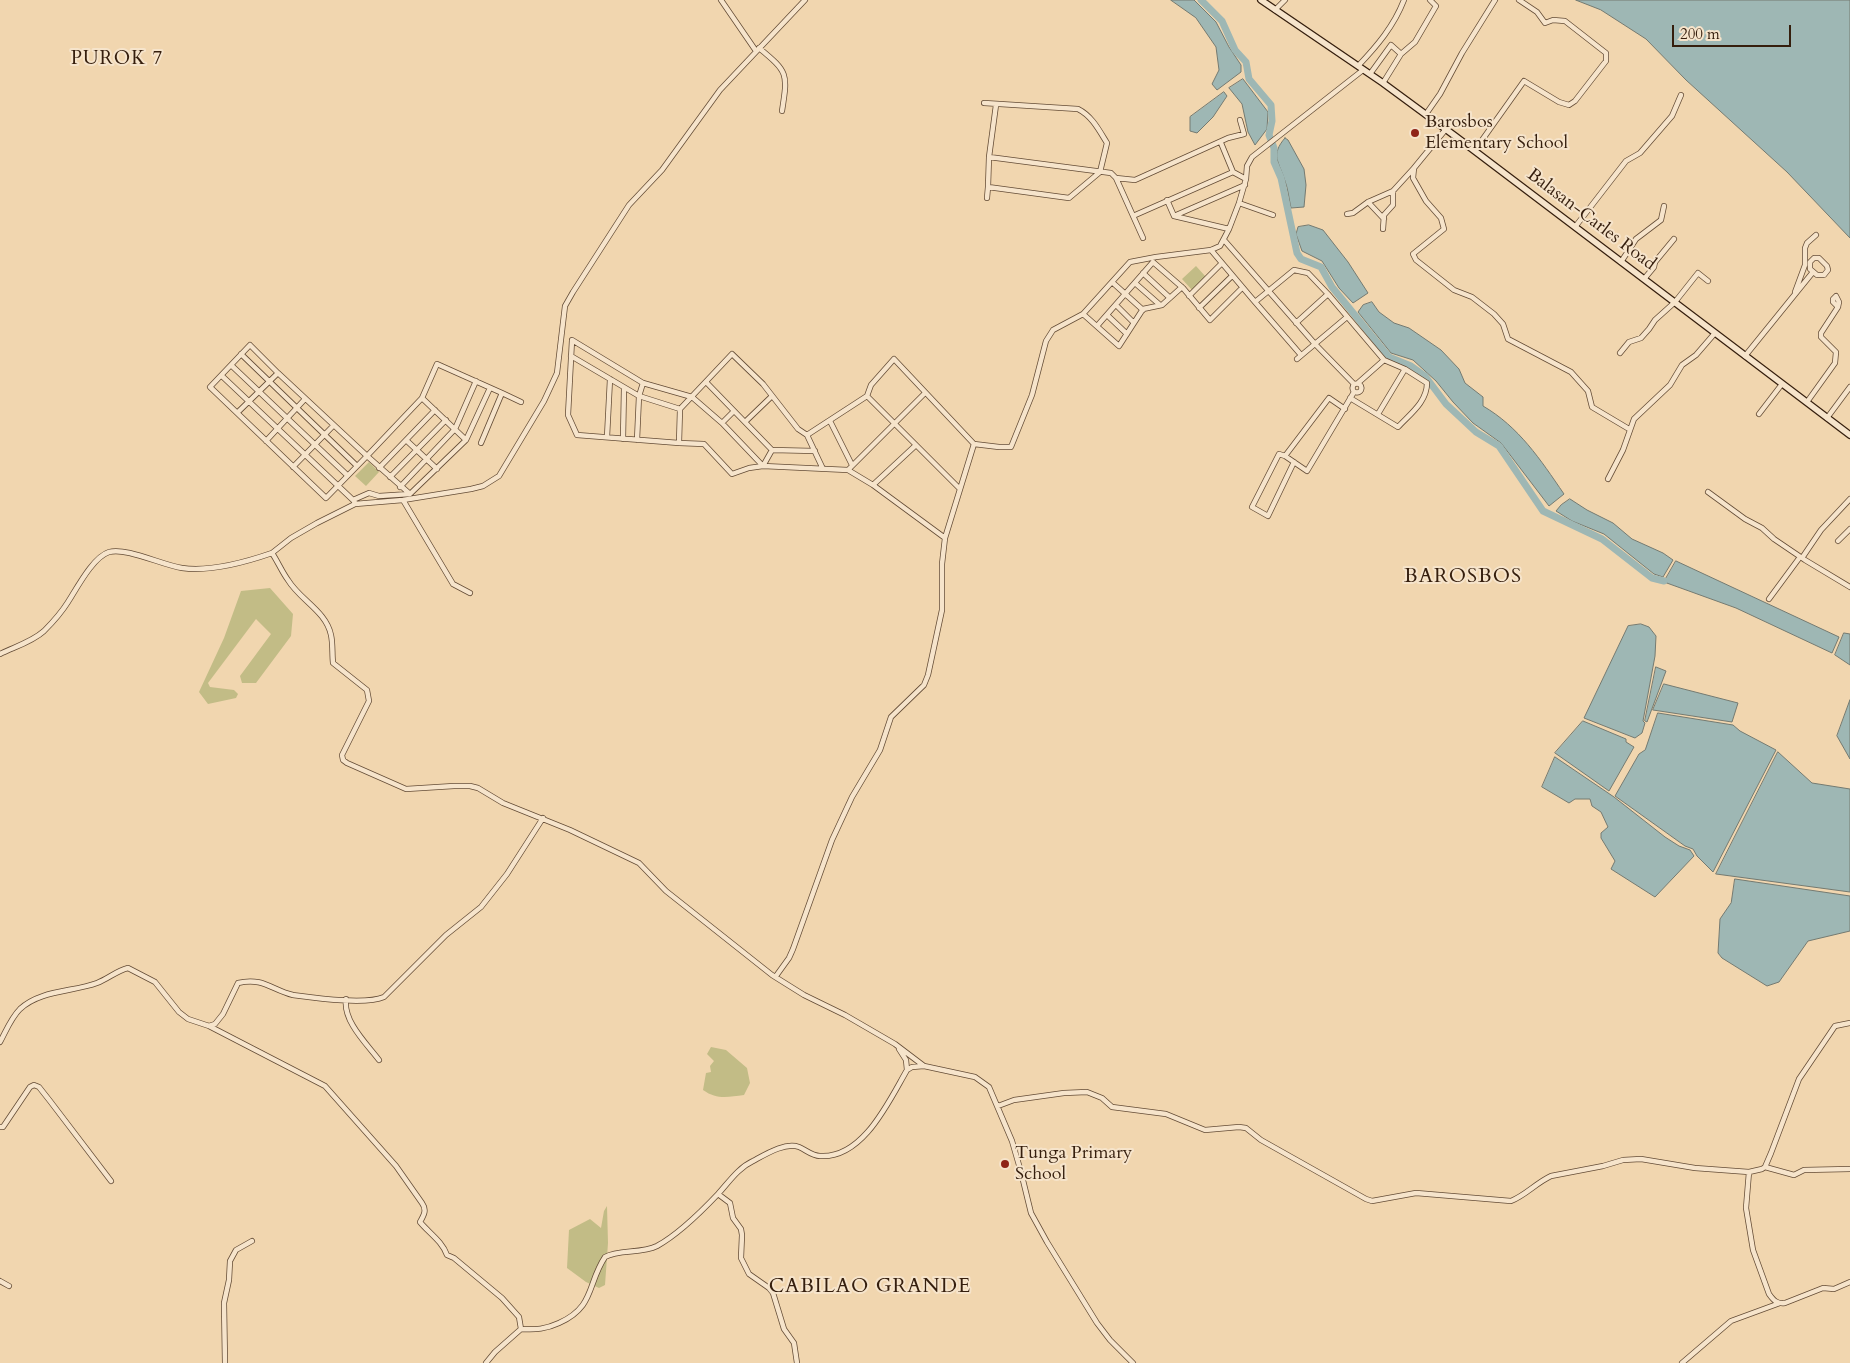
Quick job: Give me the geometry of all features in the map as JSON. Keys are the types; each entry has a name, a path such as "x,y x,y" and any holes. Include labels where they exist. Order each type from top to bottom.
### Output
{"main road":[{"name":"Balasan-Carles Road","path":"1261,0 1383,83 1475,150 1850,436"}],"street":[{"path":"721,0 758,49 784,72 786,78 782,111"},
{"path":"222,376 354,502 404,500 471,489 483,486 499,476 504,471 544,401 557,373 565,306 629,205 662,170 720,90 805,0"},
{"path":"1275,10 1285,0"},
{"path":"807,435 867,396 871,385 894,359 974,444 1000,447 1011,446 1032,394 1046,341 1053,330 1083,314 1130,262 1211,250 1220,246 1239,203 1247,166 1252,157 1360,68 1395,21 1404,0"},
{"path":"1383,83 1401,54 1415,42 1436,6 1430,0"},
{"path":"1426,114 1440,94 1462,53 1495,0"},
{"path":"1475,150 1524,81 1559,102 1569,105 1575,101 1606,62 1606,53 1565,21 1553,20 1545,23 1537,12 1519,0"},
{"path":"1370,74 1392,45 1401,54"},
{"path":"1575,227 1626,161 1640,153 1672,116 1681,95"},
{"path":"984,103 1078,109 1086,113 1107,144 1100,172 1069,198 988,187"},
{"path":"987,198 996,105"},
{"path":"1116,178 1135,180 1228,138 1244,134 1240,120"},
{"path":"1347,214 1353,213 1368,202 1393,191 1446,129"},
{"path":"1221,142 1233,172 1245,182"},
{"path":"990,157 1112,173 1143,238"},
{"path":"1414,168 1413,178 1426,201 1440,218 1444,229 1413,254 1416,260 1454,290 1472,297 1494,314 1503,324 1508,340 1571,372 1588,391 1592,407 1629,429"},
{"path":"1132,216 1233,172"},
{"path":"1174,216 1245,182"},
{"path":"1383,229 1384,215 1393,205 1393,191"},
{"path":"1167,200 1174,216"},
{"path":"1368,202 1384,219"},
{"path":"1239,203 1273,215"},
{"path":"1621,262 1636,239 1661,220 1664,206"},
{"path":"1174,216 1229,229"},
{"path":"1794,296 1804,265 1805,248 1807,243 1816,235"},
{"path":"1644,279 1674,239"},
{"path":"1224,240 1315,344 1361,387 1361,390 1354,392 1350,398 1307,471 1286,456 1279,454 1252,507 1268,516 1294,462"},
{"path":"1211,250 1302,355"},
{"path":"1814,258 1819,258 1827,266 1828,270 1820,276 1813,272 1809,266 1814,258"},
{"path":"1097,326 1153,262 1182,287 1210,320 1242,288"},
{"path":"1189,296 1220,265"},
{"path":"1255,302 1294,270 1308,273 1384,360 1405,369 1427,383 1427,392 1423,401 1398,427 1350,398"},
{"path":"1745,356 1813,272"},
{"path":"1143,273 1170,298"},
{"path":"1620,353 1629,342 1641,338 1655,320 1675,302 1698,273 1708,282"},
{"path":"1199,308 1232,276"},
{"path":"1112,282 1142,310"},
{"path":"1135,282 1160,305"},
{"path":"1083,314 1119,346 1142,310 1160,305 1182,287"},
{"path":"1296,323 1328,294"},
{"path":"1116,305 1134,323"},
{"path":"1807,402 1835,363 1836,352 1821,338 1821,333 1838,306"},
{"path":"1107,315 1127,334"},
{"path":"1297,359 1346,317"},
{"path":"1608,479 1623,450 1634,419 1670,385 1682,365 1696,355 1715,333"},
{"path":"562,334 643,382 692,397 722,423 763,466"},
{"path":"572,340 568,415 577,435 704,444 732,474 749,468 763,466 848,470 873,485 945,538"},
{"path":"410,494 379,468 367,456 278,374 250,345 210,387 326,498 347,475 367,456 422,398 437,364 522,402"},
{"path":"241,354 357,466"},
{"path":"679,443 680,409 732,354 762,384 798,429 807,435 823,468"},
{"path":"571,356 639,396 680,409"},
{"path":"1354,392 1352,387 1384,360"},
{"path":"231,365 347,475"},
{"path":"1378,414 1405,369"},
{"path":"237,413 278,374"},
{"path":"607,437 610,379"},
{"path":"400,487 455,430 476,381"},
{"path":"637,440 639,396 643,382"},
{"path":"706,382 772,450 815,451"},
{"path":"1759,414 1782,384"},
{"path":"1827,418 1850,387"},
{"path":"0,654 31,640 44,631 68,603 81,579 107,553 120,550 184,569 199,569 253,560 272,553 291,538 369,493 378,496 410,494 466,440 490,388"},
{"path":"623,439 624,388"},
{"path":"481,442 502,393"},
{"path":"848,470 925,393"},
{"path":"867,396 960,489"},
{"path":"745,422 771,397"},
{"path":"422,398 466,440"},
{"path":"1286,456 1329,398 1345,409"},
{"path":"266,441 305,399"},
{"path":"379,468 435,410"},
{"path":"722,423 734,411"},
{"path":"390,477 446,420"},
{"path":"830,421 852,465"},
{"path":"293,466 334,426"},
{"path":"406,440 437,469"},
{"path":"776,976 793,949 832,840 852,797 880,750 891,717 913,697 926,680 942,610 944,581 942,564 945,538 974,444"},
{"path":"873,485 916,445"},
{"path":"763,466 772,450"},
{"path":"1708,492 1745,519 1762,528 1801,558 1850,587"},
{"path":"1769,599 1821,530 1850,499"},
{"path":"404,500 453,584 470,593"},
{"path":"1838,540 1850,529"},
{"path":"272,553 288,581 325,622 331,635 333,663 367,690 369,701 344,749 343,760 406,789 470,786 478,788 503,803 542,818 639,863 666,891 776,976 804,995 845,1015 895,1044 924,1066"},
{"path":"209,1026 215,1024 223,1014 238,983 247,981 259,981 271,985 284,993 294,995 375,1001 384,997 446,935 481,907 507,874 542,818"},
{"path":"0,1042 11,1021 21,1008 33,1001 96,983 118,970 128,968 155,982 184,1016 199,1024 209,1026 325,1086 396,1166 418,1200 425,1207 425,1213 420,1222 430,1234 443,1244 447,1254 502,1298 519,1317 521,1329"},
{"path":"346,999 345,1009 357,1032 379,1060"},
{"path":"998,1106 1023,1098 1087,1092 1102,1098 1112,1107 1166,1114 1205,1130 1246,1128 1261,1140 1372,1201 1416,1193 1512,1200 1520,1198 1551,1176 1604,1166 1623,1160 1641,1159 1695,1168 1758,1171 1765,1167 1799,1079 1835,1026 1850,1023"},
{"path":"895,1044 904,1054 907,1070"},
{"path":"486,1363 509,1338 521,1329 541,1330 573,1316 584,1304 606,1257 656,1246 686,1224 718,1194 739,1170 750,1162 783,1148 793,1146 800,1147 815,1156 841,1152 853,1146 866,1135 885,1109 907,1070 924,1066 975,1077 989,1087 998,1106 1021,1172 1031,1213 1097,1323 1110,1340 1133,1363"},
{"path":"0,1128 3,1127 34,1084 39,1087 111,1181"},
{"path":"1765,1167 1794,1175 1804,1170 1850,1169"},
{"path":"1749,1172 1746,1208 1753,1250 1769,1294 1780,1304"},
{"path":"718,1194 730,1203 733,1218 741,1229 741,1258 749,1274 773,1293 784,1329 794,1343 797,1363"},
{"path":"225,1363 224,1303 230,1262 236,1250 252,1240"},
{"path":"0,1281 9,1286"},
{"path":"1682,1363 1731,1321 1823,1288 1834,1289 1850,1282"}],"shaded area":[{"path":"1196,266 1206,277 1192,290 1182,279"},
{"path":"369,462 379,472 366,486 355,476"},
{"path":"270,588 293,614 291,636 256,683 242,683 240,676 271,634 256,619 208,683 210,687 234,690 238,694 236,698 208,704 199,692 224,638 241,591"},
{"path":"711,1047 726,1050 747,1068 750,1083 744,1095 718,1097 703,1090 706,1073 711,1072 710,1066 714,1061 707,1054"},
{"path":"607,1206 608,1243 605,1285 599,1288 586,1282 567,1268 569,1230 590,1219 601,1228 604,1211"}],"water":[{"path":"1171,0 1194,0 1216,22 1241,65 1241,72 1217,90 1212,84 1219,70 1216,47 1196,18"},
{"path":"1576,0 1850,0 1850,238 1787,172 1686,80 1646,39 1601,10"},
{"path":"1243,79 1268,112 1267,129 1255,145 1248,132 1242,104 1229,88"},
{"path":"1224,92 1227,96 1213,117 1197,133 1190,131 1190,117"},
{"path":"1285,138 1288,140 1304,169 1306,185 1304,207 1291,208 1286,184 1278,164 1278,149"},
{"path":"1309,225 1323,230 1348,262 1368,293 1353,303 1339,288 1322,261 1302,251 1296,234 1298,227"},
{"path":"1372,302 1379,312 1394,323 1409,328 1441,350 1459,369 1465,383 1483,397 1483,406 1496,414 1528,445 1564,494 1549,506 1501,443 1473,423 1436,381 1413,360 1391,353 1358,312 1363,305"},
{"path":"1570,499 1613,523 1632,539 1663,553 1673,560 1663,577 1654,574 1604,534 1572,521 1556,511"},
{"path":"1676,561 1839,637 1832,653 1736,608 1664,582"},
{"path":"1641,624 1649,627 1656,636 1655,656 1643,721 1645,723 1642,733 1635,738 1584,718 1628,626"},
{"path":"1844,633 1850,634 1850,665 1835,655"},
{"path":"1656,667 1666,671 1647,722 1645,721"},
{"path":"1664,684 1738,703 1732,722 1653,710"},
{"path":"1850,700 1850,759 1837,736"},
{"path":"1658,713 1733,725 1740,731 1776,750 1713,872 1697,856 1693,849 1685,846 1615,796 1639,754 1645,750"},
{"path":"1583,721 1626,739 1626,742 1634,747 1609,791 1555,753"},
{"path":"1778,752 1812,783 1850,789 1850,892 1716,874"},
{"path":"1555,757 1614,797 1665,837 1679,846 1690,850 1694,856 1655,897 1611,869 1615,861 1601,838 1601,833 1608,827 1601,812 1592,806 1590,799 1575,799 1569,803 1542,787"},
{"path":"1735,879 1850,896 1850,931 1808,941 1779,982 1767,986 1722,958 1718,953 1720,919 1731,903"}],"waterway":[{"path":"1201,0 1222,21 1235,50 1246,62 1249,79 1271,105 1272,121 1269,135 1274,148 1274,162 1281,178 1297,253 1301,259 1321,267 1332,287 1389,357 1411,366 1425,376 1446,404 1476,432 1499,446 1543,511 1602,539 1652,578 1664,581"}],"place":[{"name":"Barosbos Elementary School","path":"1415,133"},
{"name":"Tunga Primary School","path":"1005,1164"}],"district":[{"name":"PUROK 7","path":"117,60"},
{"name":"BAROSBOS","path":"1463,577"},
{"name":"CABILAO GRANDE","path":"870,1287"}]}
